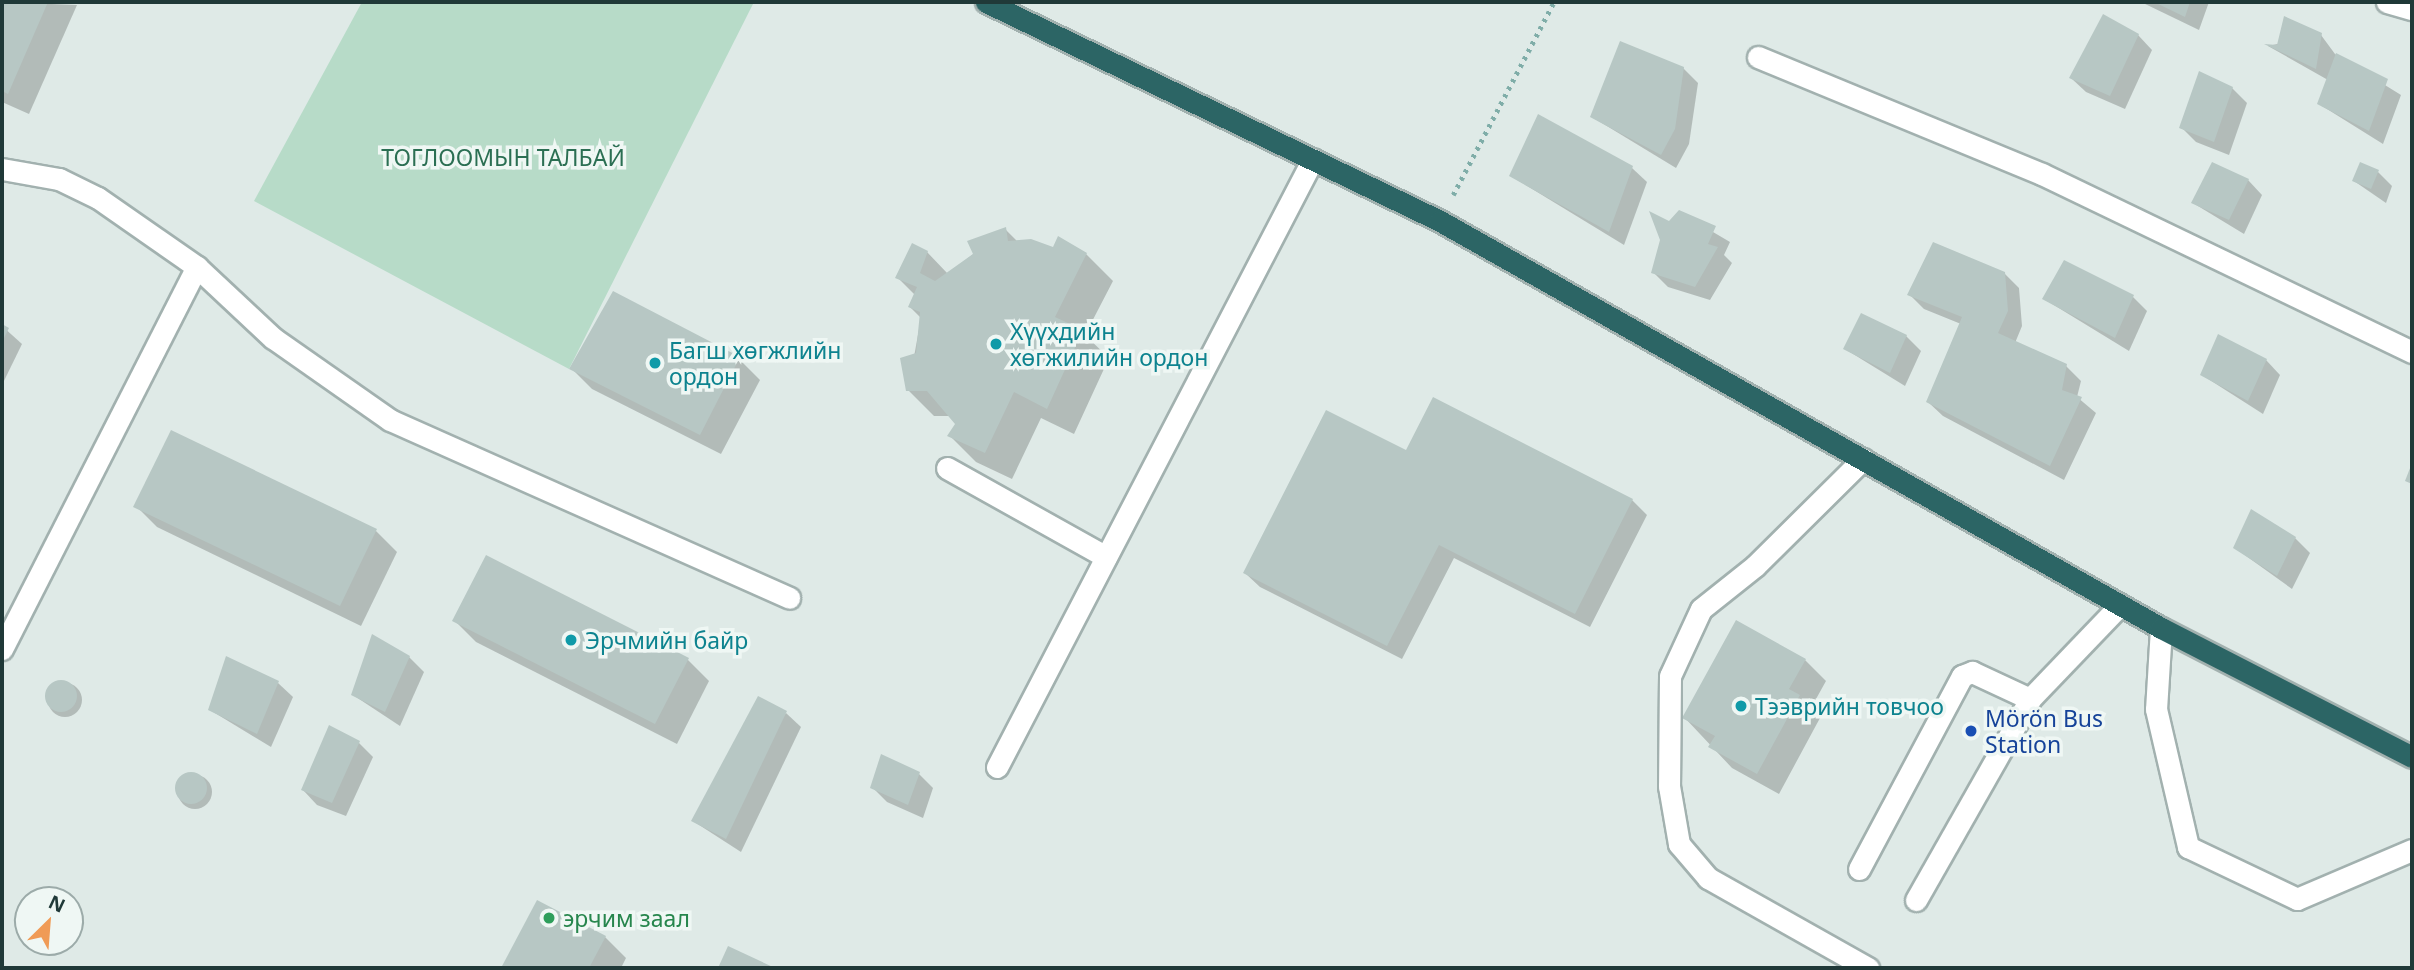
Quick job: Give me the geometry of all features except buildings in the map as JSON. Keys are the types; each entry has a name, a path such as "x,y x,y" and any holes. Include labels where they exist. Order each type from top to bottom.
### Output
{"highway":[{"path":"986,2 1440,220 2161,628 2412,757"}],"street":[{"path":"2387,2 2412,9"},
{"path":"1758,57 2042,174 2412,352"},
{"path":"997,767 1313,159"},
{"path":"2,169 59,179 98,198 197,267 273,338 390,420 789,598"},
{"path":"2,649 197,267"},
{"path":"1863,459 1755,566 1702,609 1670,676 1669,786 1679,844 1708,878 1868,968"},
{"path":"947,468 1106,557"},
{"path":"1916,900 2030,699 2120,605"},
{"path":"2161,628 2156,709 2188,847 2297,899 2412,850"},
{"path":"1859,869 1962,676 1972,672 2030,699"}],"path":[{"path":"1440,220 1554,2"}],"green space":[{"name":"ТОГЛООМЫН ТАЛБАЙ","path":"362,2 754,2 569,369 254,201"}],"place":[{"name":"Хүүхдийн хөгжилийн ордон","path":"996,344"},
{"name":"Багш хөгжлийн ордон","path":"655,363"},
{"name":"Эрчмийн байр","path":"571,640"},
{"name":"Тээврийн товчоо","path":"1741,706"},
{"name":"Mörön Bus Station","path":"1971,731"},
{"name":"эрчим заал","path":"549,918"}]}
